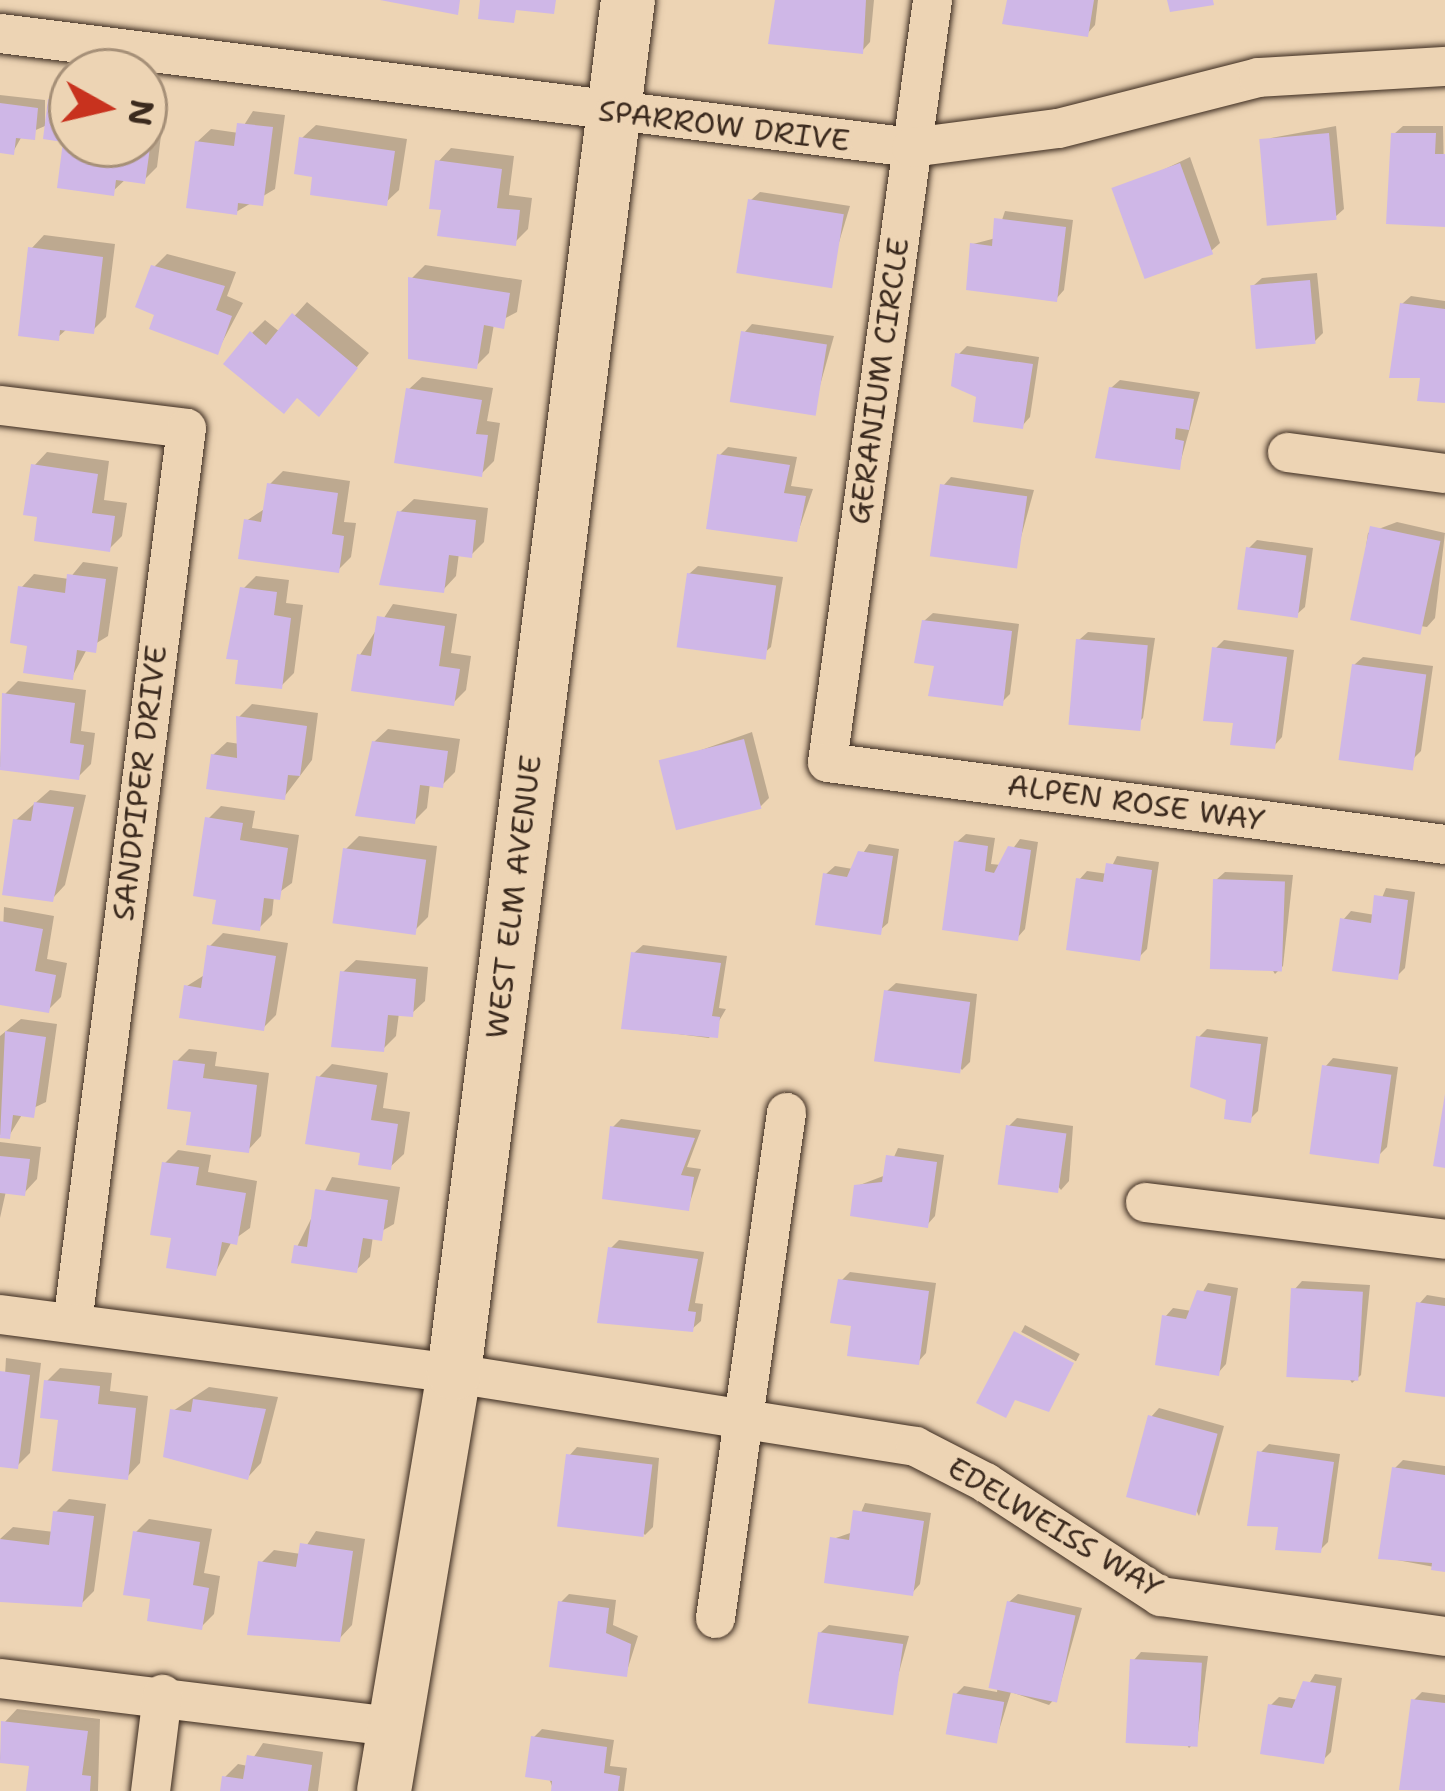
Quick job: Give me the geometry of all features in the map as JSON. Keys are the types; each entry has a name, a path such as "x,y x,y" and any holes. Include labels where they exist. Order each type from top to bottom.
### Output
{"street":[{"name":"WEST ELM AVENUE","path":"384,1791 454,1373 628,0"},
{"name":"GERANIUM CIRCLE","path":"827,762 932,0"},
{"name":"SPARROW DRIVE","path":"0,33 911,148 1058,128 1258,77 1445,66"},
{"name":"SANDPIPER DRIVE","path":"0,405 186,428 71,1323"},
{"path":"1287,452 1445,472"},
{"name":"ALPEN ROSE WAY","path":"827,762 1445,844"},
{"path":"715,1618 787,1112"},
{"path":"1144,1202 1445,1239"},
{"name":"EDELWEISS WAY","path":"0,1314 454,1373 915,1446 985,1481 1160,1596 1445,1636"},
{"path":"0,1678 162,1694 393,1726"},
{"path":"150,1791 162,1694"}],"building":[{"path":"380,0 460,0 458,15"},
{"path":"480,0 556,0 554,14 516,10 514,23 478,19"},
{"path":"775,0 866,0 863,54 768,44"},
{"path":"1007,0 1094,0 1088,37 1002,24"},
{"path":"1167,0 1213,0 1214,5 1170,12"},
{"path":"48,99 48,140 43,139"},
{"path":"0,103 38,108 35,140 16,138 14,155 0,153"},
{"path":"237,123 273,127 263,206 238,203 237,215 186,208 195,141 234,146"},
{"path":"1329,133 1337,220 1267,226 1259,139"},
{"path":"1391,133 1436,133 1435,154 1445,154 1445,227 1386,224"},
{"path":"299,137 395,151 387,206 310,195 312,177 294,174"},
{"path":"435,160 502,169 497,208 520,210 516,246 437,236 441,210 429,209"},
{"path":"1180,163 1213,254 1145,279 1111,188"},
{"path":"60,168 147,168 145,184 116,180 114,196 57,188"},
{"path":"748,199 844,214 832,288 736,273"},
{"path":"994,218 1066,227 1057,302 966,290 970,243 992,246"},
{"path":"28,247 103,257 94,334 60,330 59,341 18,336"},
{"path":"151,265 225,286 216,310 232,316 218,355 149,329 154,315 135,307"},
{"path":"408,277 510,293 504,329 484,325 477,369 408,359"},
{"path":"1310,280 1316,344 1256,349 1250,285"},
{"path":"1400,303 1445,309 1445,403 1417,401 1420,378 1389,378"},
{"path":"292,313 358,368 319,417 297,398 284,414 223,364 250,331 266,345"},
{"path":"741,331 827,345 816,416 730,402"},
{"path":"955,353 1033,364 1023,429 973,422 976,397 951,386"},
{"path":"1109,387 1194,399 1189,430 1176,428 1175,439 1184,441 1180,470 1095,458"},
{"path":"406,388 482,400 476,434 488,435 482,477 394,463"},
{"path":"717,454 790,465 784,493 806,496 797,542 706,529"},
{"path":"31,464 98,474 92,513 115,516 110,552 34,541 37,517 23,515"},
{"path":"267,483 338,493 332,534 344,536 339,573 238,559 244,519 261,522"},
{"path":"940,484 1027,496 1017,569 930,556"},
{"path":"397,511 476,520 472,558 449,555 444,593 379,585"},
{"path":"1370,526 1440,541 1420,635 1350,620"},
{"path":"1246,547 1306,555 1298,618 1237,609"},
{"path":"687,573 776,586 766,660 677,647"},
{"path":"67,574 106,579 96,653 77,650 73,680 23,673 27,646 10,643 18,586 65,593"},
{"path":"240,587 277,592 274,615 291,618 282,689 235,684 238,660 226,659"},
{"path":"377,616 445,626 439,666 460,669 454,706 351,691 357,654 371,656"},
{"path":"922,620 1012,631 1003,706 928,696 934,666 914,663"},
{"path":"1076,639 1148,645 1140,731 1069,725"},
{"path":"1212,647 1287,657 1275,749 1230,745 1233,723 1203,721"},
{"path":"1352,664 1426,674 1413,770 1339,760"},
{"path":"2,693 75,703 70,743 84,745 79,780 0,770"},
{"path":"236,716 307,726 300,776 288,775 285,800 206,789 211,754 237,758"},
{"path":"744,739 761,809 676,830 659,760"},
{"path":"372,741 448,751 443,788 420,785 415,824 355,816"},
{"path":"34,802 74,807 53,902 2,895 13,819 31,821"},
{"path":"205,817 243,823 240,840 288,848 280,900 264,898 260,931 212,924 216,900 193,896"},
{"path":"954,841 988,846 985,871 994,873 1008,846 1031,850 1018,941 942,930"},
{"path":"343,848 426,860 416,935 332,923"},
{"path":"858,851 893,856 881,935 815,925 823,873 847,877"},
{"path":"1106,863 1152,870 1140,961 1066,950 1076,878 1103,882"},
{"path":"1213,879 1285,882 1282,971 1210,969"},
{"path":"1374,895 1408,900 1398,980 1332,971 1340,918 1371,923"},
{"path":"0,921 43,929 35,971 56,975 49,1013 0,1005"},
{"path":"207,945 276,956 264,1031 179,1018 184,985 201,988"},
{"path":"631,952 721,963 712,1016 720,1017 718,1038 621,1029"},
{"path":"340,971 416,979 413,1017 388,1015 384,1052 331,1047"},
{"path":"884,990 970,1002 960,1073 874,1061"},
{"path":"5,1031 46,1037 34,1118 13,1115 10,1139 0,1138"},
{"path":"1196,1036 1261,1044 1251,1123 1224,1119 1226,1100 1190,1087"},
{"path":"173,1060 205,1064 203,1078 257,1085 249,1153 186,1145 191,1112 167,1109"},
{"path":"1322,1065 1391,1075 1379,1164 1309,1154"},
{"path":"316,1076 377,1085 371,1120 398,1124 391,1170 358,1165 360,1153 305,1144"},
{"path":"1445,1094 1445,1168 1433,1166"},
{"path":"1006,1125 1066,1133 1058,1193 998,1184"},
{"path":"610,1126 695,1138 681,1175 694,1177 689,1211 602,1199"},
{"path":"886,1155 937,1162 928,1228 850,1216 854,1185 882,1182"},
{"path":"0,1156 30,1159 25,1196 0,1193"},
{"path":"162,1162 199,1167 196,1185 246,1193 237,1245 222,1242 216,1276 166,1268 171,1238 150,1235"},
{"path":"315,1189 388,1200 382,1241 363,1238 357,1273 291,1263 294,1245 307,1247"},
{"path":"608,1247 698,1259 688,1311 696,1312 693,1332 597,1323"},
{"path":"838,1279 929,1291 919,1365 847,1356 851,1326 830,1323"},
{"path":"1291,1288 1363,1292 1358,1381 1286,1377"},
{"path":"1197,1290 1231,1296 1219,1376 1155,1365 1162,1315 1186,1319"},
{"path":"1416,1302 1445,1306 1445,1397 1405,1392"},
{"path":"1014,1331 1074,1363 1049,1412 1015,1400 1006,1418 976,1403"},
{"path":"0,1371 30,1375 18,1469 0,1467"},
{"path":"44,1380 100,1386 98,1404 136,1408 128,1480 52,1471 58,1420 40,1418"},
{"path":"193,1399 266,1409 248,1480 163,1457 170,1409 191,1412"},
{"path":"1148,1415 1218,1434 1196,1516 1126,1497"},
{"path":"1257,1451 1334,1462 1321,1553 1275,1550 1278,1527 1247,1526"},
{"path":"566,1454 652,1465 643,1537 557,1526"},
{"path":"1392,1467 1445,1475 1445,1572 1431,1570 1432,1563 1378,1559"},
{"path":"853,1510 924,1521 913,1596 824,1583 830,1537 849,1540"},
{"path":"53,1511 94,1516 82,1607 0,1602 0,1539 49,1545"},
{"path":"133,1531 200,1542 193,1585 209,1588 202,1630 147,1621 150,1599 123,1595"},
{"path":"300,1543 353,1551 340,1642 247,1635 258,1561 296,1567"},
{"path":"558,1601 609,1608 606,1633 631,1644 627,1677 549,1667"},
{"path":"1007,1601 1075,1616 1057,1703 988,1688"},
{"path":"818,1632 903,1644 893,1715 808,1703"},
{"path":"1130,1659 1202,1663 1198,1747 1126,1743"},
{"path":"1303,1681 1336,1686 1324,1764 1260,1754 1268,1704 1292,1708"},
{"path":"953,1693 1004,1702 997,1743 946,1734"},
{"path":"1411,1699 1445,1703 1445,1791 1399,1790"},
{"path":"1,1721 88,1731 82,1775 91,1776 90,1791 26,1791 29,1766 0,1763"},
{"path":"531,1736 607,1747 604,1773 620,1776 618,1791 551,1791 552,1781 525,1777"},
{"path":"247,1755 312,1765 308,1791 220,1791 222,1776 243,1779"}]}
